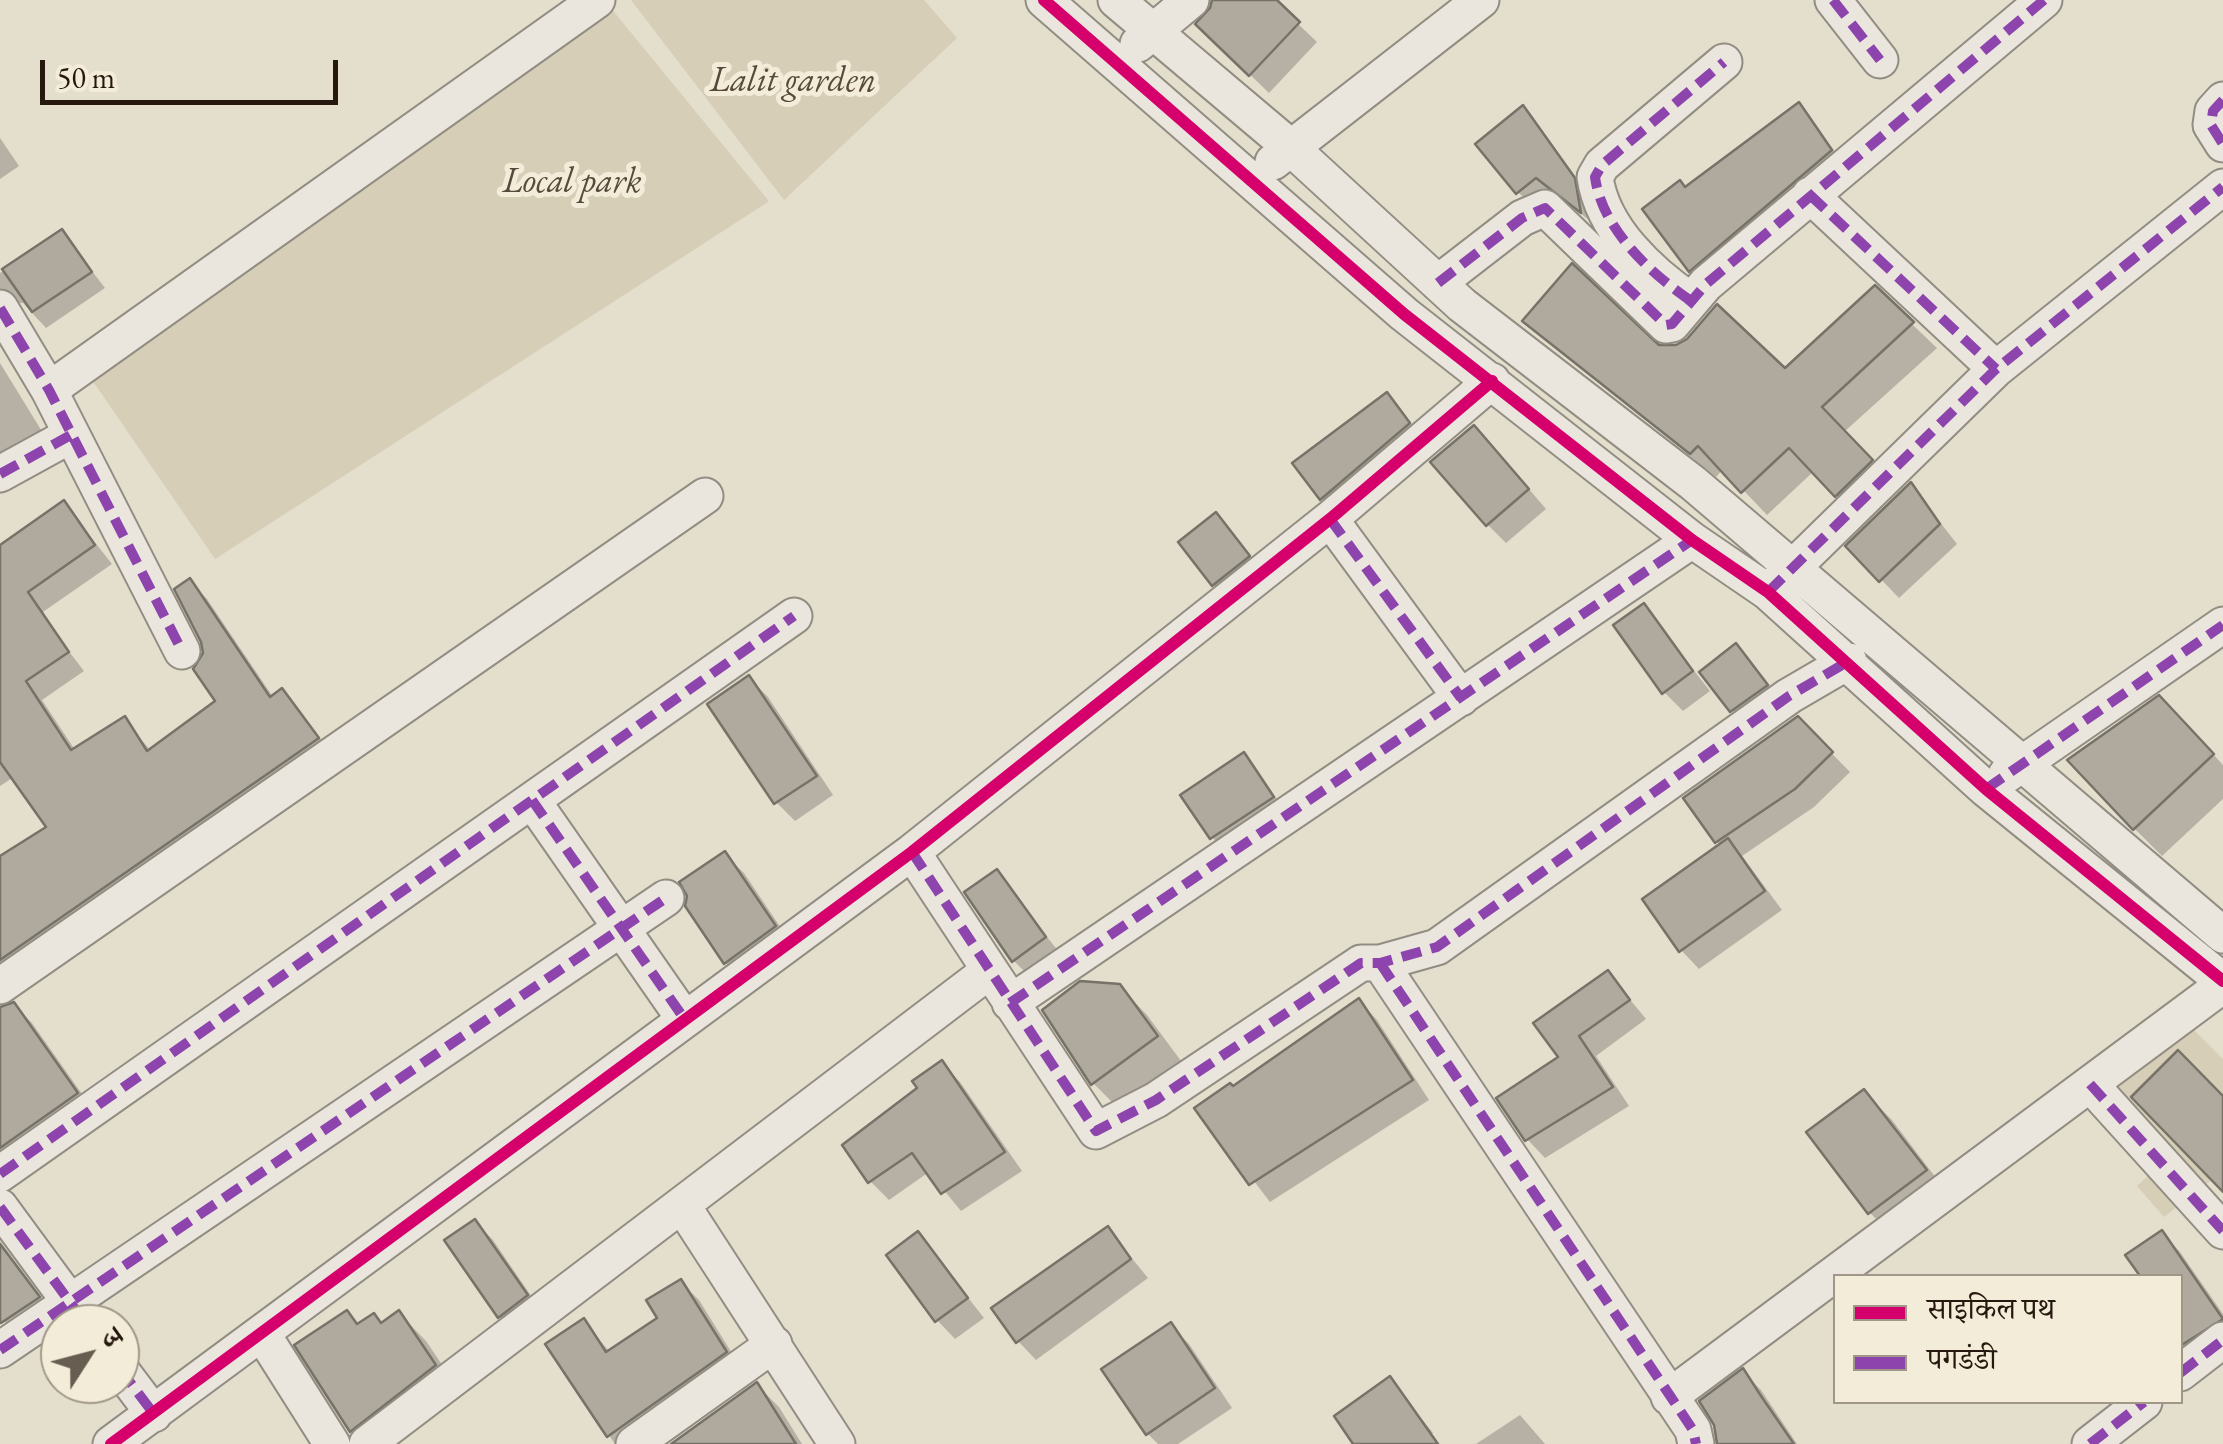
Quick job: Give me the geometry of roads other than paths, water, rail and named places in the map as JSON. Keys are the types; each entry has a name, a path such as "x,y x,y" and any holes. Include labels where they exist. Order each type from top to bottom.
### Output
{"street":[{"path":"48,390 597,0"},
{"path":"1044,0 1404,314 1692,540 1781,579 1849,661 1986,789 2223,983 1834,1274"},
{"path":"1116,0 1289,146 1438,284 1781,579 2022,764 2223,935"},
{"path":"1115,64 1192,0"},
{"path":"1253,183 1289,146 1481,0"},
{"path":"1833,0 1880,60"},
{"path":"1438,284 1522,218 1545,208 1666,326 1674,323 1706,284 2044,0"},
{"path":"1691,302 1653,275 1636,257 1600,196 1595,177 1602,165 1724,62"},
{"path":"2223,100 2213,110 2210,125 2223,144"},
{"path":"1781,579 1996,369 2223,187"},
{"path":"1810,196 1996,369"},
{"path":"0,308 48,390 182,651"},
{"path":"112,1444 263,1335 683,1017 912,852 1330,519 1492,382"},
{"path":"0,474 71,435"},
{"path":"0,986 705,496"},
{"path":"1330,519 1461,698"},
{"path":"1010,1003 1692,540"},
{"path":"0,1174 794,616"},
{"path":"1986,789 2223,625"},
{"path":"912,852 1096,1131 1156,1100 1361,963 1380,963 1436,948 1789,696 1849,661"},
{"path":"532,800 683,1017"},
{"path":"91,1304 666,898"},
{"path":"1380,963 1697,1442"},
{"path":"367,1444 990,971"},
{"path":"2090,1084 2223,1231"},
{"path":"682,1205 837,1444"},
{"path":"0,1208 71,1304"},
{"path":"1669,1396 1833,1274"},
{"path":"0,1350 40,1331"},
{"path":"263,1335 332,1444"},
{"path":"2183,1371 2223,1340"},
{"path":"640,1442 774,1344"},
{"path":"140,1395 154,1414"},
{"path":"2090,1444 2141,1404"}],"park label":[{"name":"Lalit garden","path":"793,81"},
{"name":"Local park","path":"572,182"}]}
